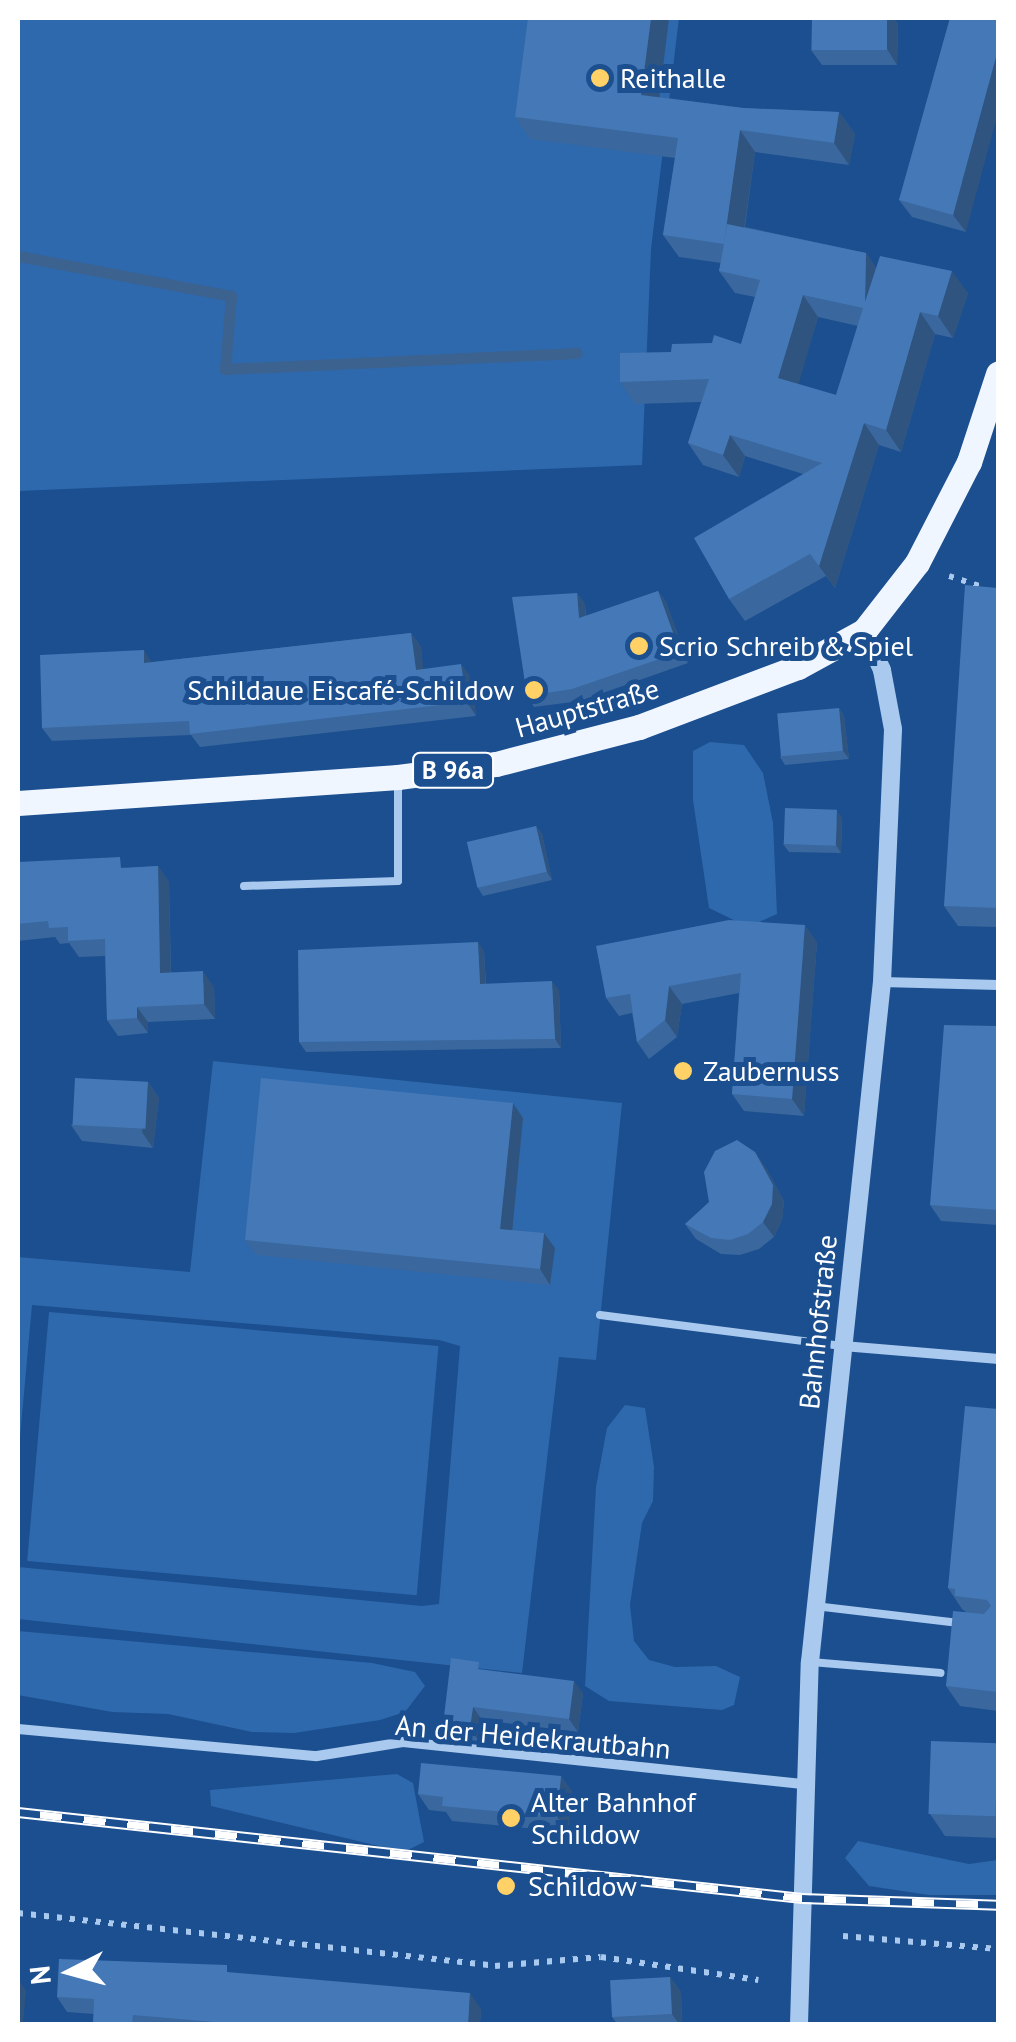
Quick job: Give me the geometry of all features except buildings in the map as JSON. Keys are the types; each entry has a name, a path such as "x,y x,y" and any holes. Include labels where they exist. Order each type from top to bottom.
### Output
{"main road":[{"name":"Hauptstraße","path":"18,802 398,777 496,764 639,727 753,686 864,631 917,563 969,462 998,374"}],"street":[{"name":"Bahnhofstraße","path":"799,2024 810,1662 882,982 892,729 882,670 864,631"},
{"path":"882,982 998,985"},
{"path":"842,1346 998,1359"},
{"name":"An der Heidekrautbahn","path":"18,1729 317,1756 403,1742 805,1784"}],"lane":[{"path":"244,886 398,881 398,777"},
{"path":"600,1315 842,1346"},
{"path":"816,1606 962,1623"},
{"path":"810,1662 941,1672"}],"path":[{"path":"948,576 997,592"},
{"path":"18,1913 495,1966 601,1958 758,1980"},
{"path":"843,1936 998,1949"}],"shaded area":[{"path":"18,18 679,18 651,249 642,465 18,491"},
{"path":"710,742 744,745 763,773 773,823 777,914 748,927 709,908 693,800 693,751"},
{"path":"213,1061 622,1103 596,1360 559,1357 522,1673 18,1619 18,1567 422,1606 439,1604 460,1346 439,1340 32,1305 18,1459 18,1257 190,1272"},
{"path":"49,1312 439,1346 417,1595 27,1561"},
{"path":"625,1405 645,1408 654,1467 653,1501 642,1523 630,1605 634,1641 649,1660 675,1667 716,1666 740,1677 734,1705 722,1710 609,1701 585,1686 596,1487 607,1428"},
{"path":"18,1631 372,1663 415,1672 425,1686 405,1712 380,1720 294,1733 252,1732 168,1714 112,1712 18,1695"},
{"path":"397,1774 413,1783 424,1842 404,1852 211,1806 210,1790"},
{"path":"858,1841 969,1864 998,1860 998,1895 929,1895 869,1886 845,1858"}],"waterway":[{"path":"18,256 231,296 225,369 577,353"}],"railway":[{"path":"18,1812 802,1898 998,1905"}],"place":[{"name":"Reithalle","path":"600,78"},
{"name":"Scrio Schreib & Spiel","path":"639,646"},
{"name":"Schildaue Eiscafé-Schildow","path":"534,690"},
{"name":"Zaubernuss","path":"683,1071"},
{"name":"Alter Bahnhof Schildow","path":"511,1818"},
{"name":"Schildow","path":"506,1886"}]}
